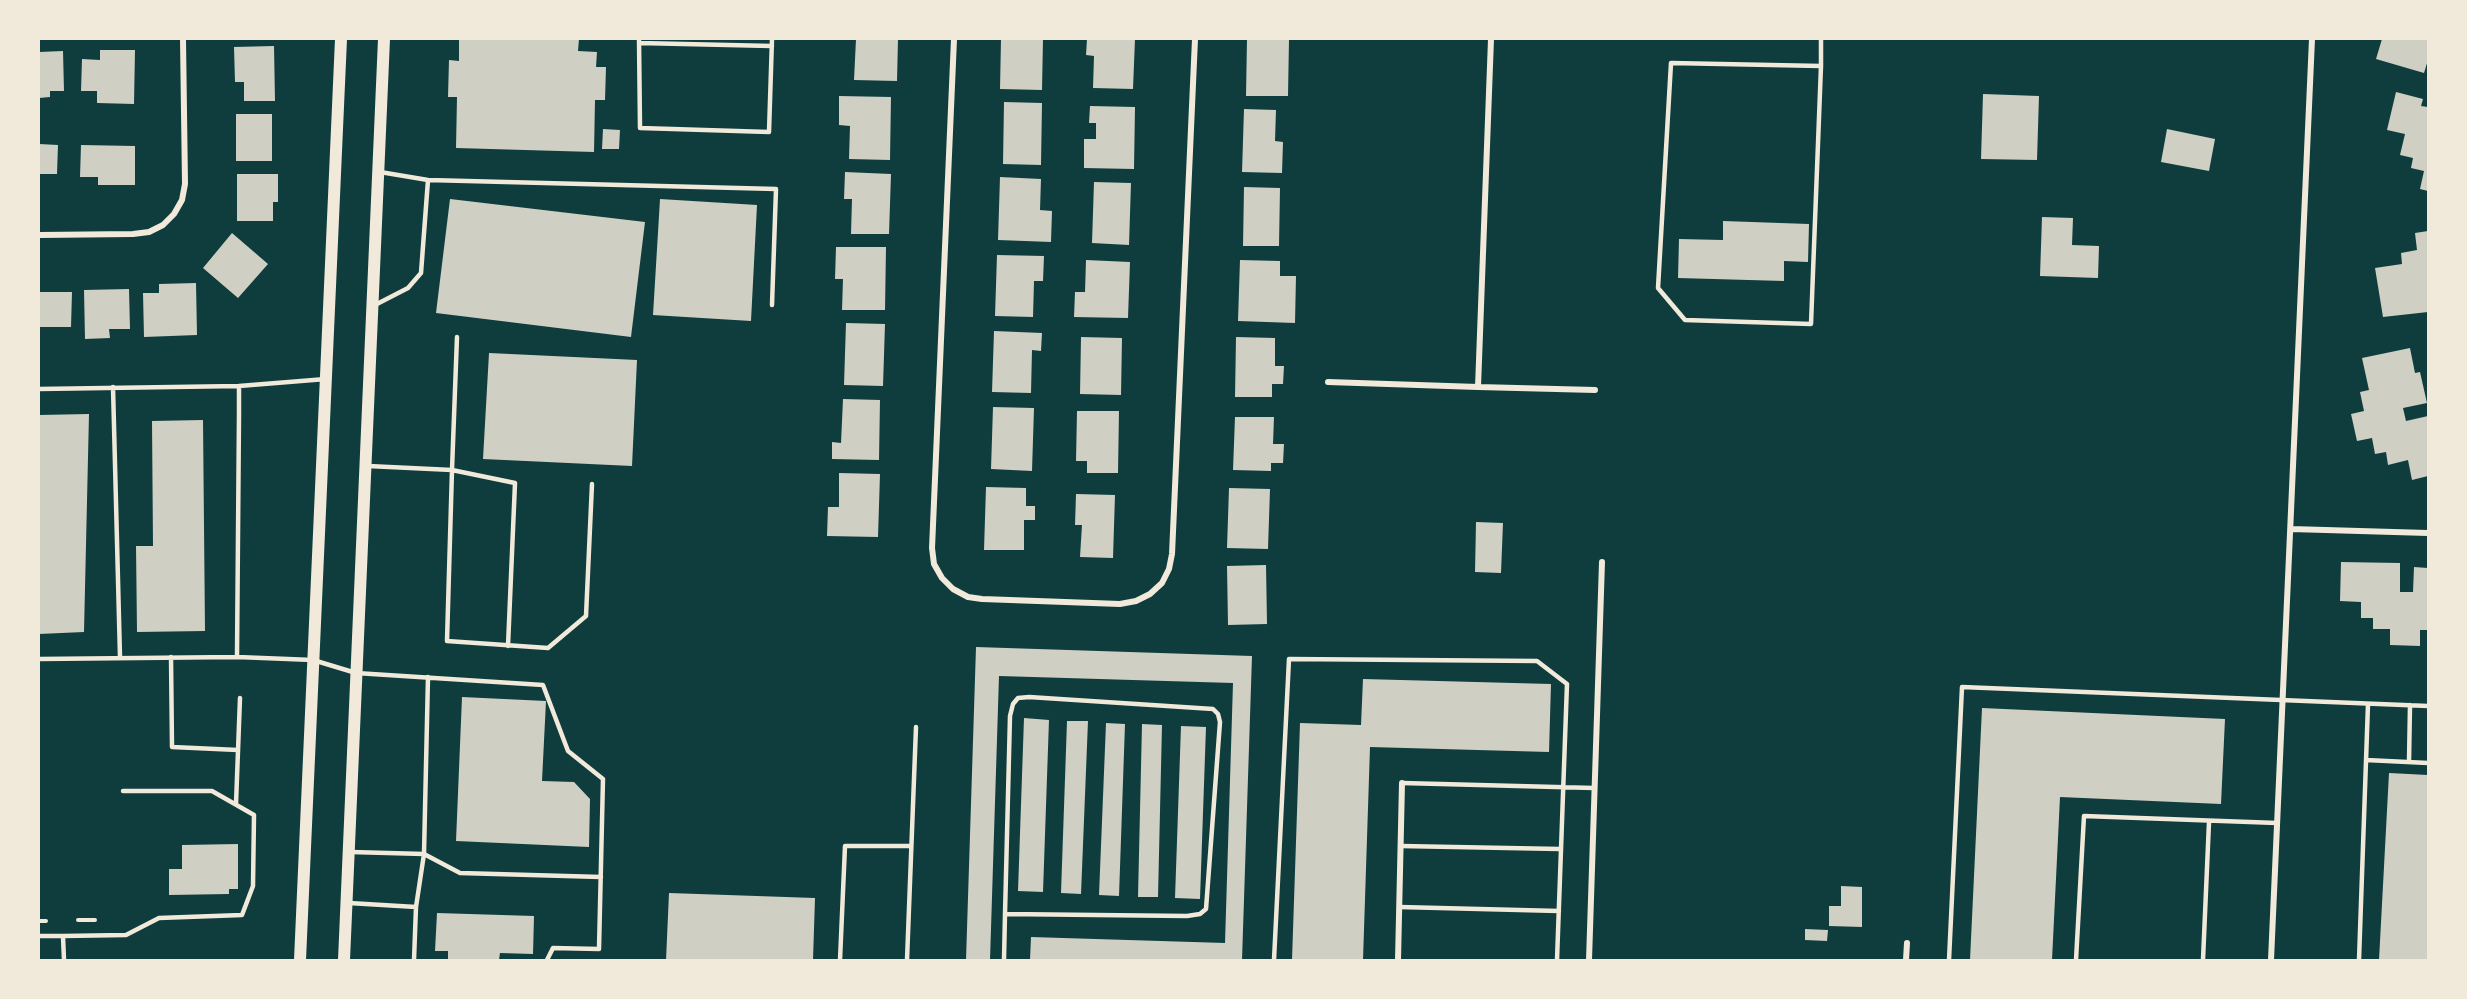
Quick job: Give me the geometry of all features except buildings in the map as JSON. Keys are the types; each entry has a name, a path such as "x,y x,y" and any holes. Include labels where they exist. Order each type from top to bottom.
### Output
{"main road":[{"path":"300,960 341,39"},
{"path":"344,960 384,44"}],"street":[{"path":"39,236 148,232 163,225 174,214 182,200 185,184 183,39"},
{"path":"376,39 384,44"},
{"path":"954,39 932,548 934,564 942,578 953,589 968,597 1120,604 1136,601 1150,594 1162,583 1169,569 1173,530 1195,39"},
{"path":"1478,387 1491,39"},
{"path":"2271,960 2312,39"},
{"path":"1328,382 1595,390"},
{"path":"2291,529 2428,533"},
{"path":"1589,960 1602,562"},
{"path":"1398,960 1402,783"},
{"path":"1906,960 1907,944"}],"lane":[{"path":"772,39 772,46 769,132 640,128 639,41 772,46"},
{"path":"1821,39 1821,66 1811,324 1685,320 1658,288 1671,63 1821,66"},
{"path":"378,171 429,180 776,189 772,305"},
{"path":"374,305 408,288 421,273 429,180"},
{"path":"457,337 447,641 548,648 586,616 592,484"},
{"path":"39,389 239,386 326,379"},
{"path":"237,657 239,386"},
{"path":"113,387 120,657"},
{"path":"365,466 452,470 515,483 508,646"},
{"path":"171,657 172,747 238,750"},
{"path":"39,659 237,657 313,660 356,673 543,685 568,752 603,779 599,949 553,948 547,960"},
{"path":"1274,960 1289,659 1537,661 1567,684 1557,960"},
{"path":"414,960 416,907 424,854 429,678"},
{"path":"1949,960 1962,687 2428,706"},
{"path":"236,804 240,698"},
{"path":"1004,960 1005,914 1010,716 1013,704 1018,698 1206,707 1218,714 1220,722 1206,909 1200,914 1186,916 1005,914"},
{"path":"2359,960 2368,704"},
{"path":"2409,762 2410,705"},
{"path":"907,960 916,727"},
{"path":"2366,760 2428,763"},
{"path":"1402,783 1594,788"},
{"path":"39,936 126,935 159,918 242,915 253,886 254,815 212,791 123,791"},
{"path":"2076,960 2084,816 2277,823"},
{"path":"2203,960 2209,822"},
{"path":"840,960 845,846 911,846"},
{"path":"1401,846 1560,849"},
{"path":"348,851 424,854 460,873 601,877"},
{"path":"346,903 416,907"},
{"path":"1399,907 1558,911"},
{"path":"63,936 64,960"}],"path":[{"path":"78,920 95,920"},
{"path":"39,921 46,921"}]}
